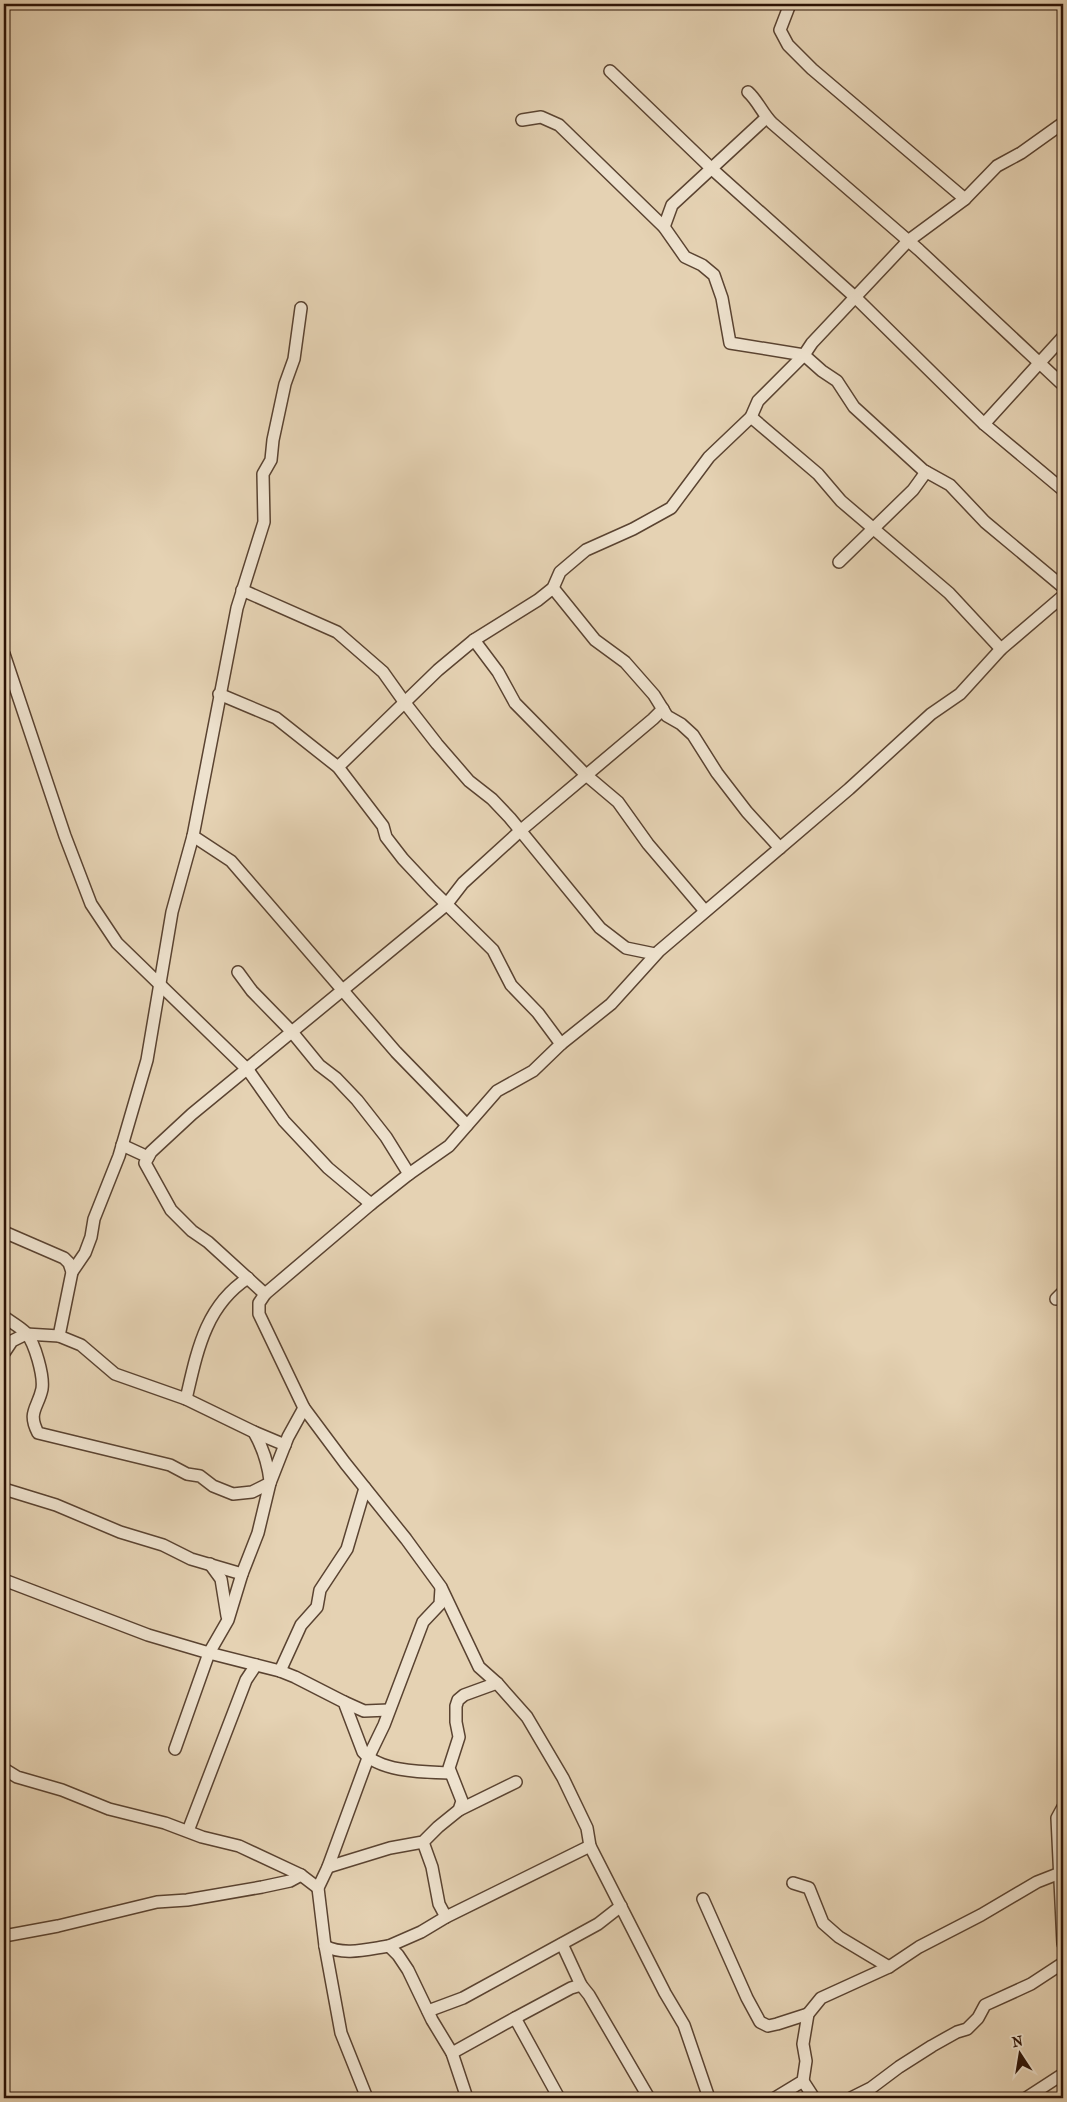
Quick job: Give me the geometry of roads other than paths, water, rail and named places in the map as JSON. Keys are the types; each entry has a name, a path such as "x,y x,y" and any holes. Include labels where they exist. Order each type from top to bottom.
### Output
{"street":[{"path":"790,4 780,30 788,45 812,69 965,199"},
{"path":"610,71 712,169 856,297 984,424 1063,490"},
{"path":"748,92 755,99 766,118 908,240 1063,385"},
{"path":"522,120 541,117 559,125 664,227 685,257 702,265 714,275 722,298 730,343 804,355 837,381 854,407 926,472 950,485 986,522 1063,588"},
{"path":"664,227 672,205 766,118"},
{"path":"338,767 438,670 474,640 538,600 553,588 560,572 586,550 633,529 671,508 709,456 750,417 758,400 804,355 812,343 908,240 965,199 997,166 1021,153 1063,123"},
{"path":"59,1336 72,1272 85,1254 91,1237 94,1219 122,1145 147,1060 172,912 193,836 237,608 264,522 263,474 271,460 273,440 285,384 294,359 301,308"},
{"path":"984,424 1063,337"},
{"path":"750,417 818,474 841,501 949,593 1001,649"},
{"path":"838,562 874,530 913,490 926,472"},
{"path":"553,588 595,640 625,662 654,695 667,716 682,724 693,735 717,773 747,812 780,848"},
{"path":"242,590 337,632 383,672 405,703 469,781 492,798 600,928 626,948 655,954"},
{"path":"709,2098 684,2025 660,1985 590,1846 587,1828 563,1778 527,1717 498,1683 479,1667 441,1587 304,1408 259,1314 259,1303 266,1294 371,1204 448,1146 497,1091 533,1071 562,1044 611,1004 655,954 849,789 931,714 960,694 1001,649 1063,596"},
{"path":"474,640 498,672 516,703 586,774 618,802 648,844 705,911"},
{"path":"4,654 65,836 91,904 117,943 248,1070 284,1121 328,1168 371,1204"},
{"path":"219,694 276,718 338,767 384,826 386,837 446,905 493,950 511,985 562,1044"},
{"path":"266,1294 208,1242 192,1231 171,1210 144,1163 150,1152 192,1114 248,1070 446,905 463,883 520,831 586,774 654,720 663,709"},
{"path":"193,836 230,861 396,1052 467,1125"},
{"path":"238,972 252,991 292,1032 319,1065 336,1078 357,1100 386,1137 409,1174"},
{"path":"122,1145 148,1157"},
{"path":"4,1232 64,1258 69,1263 72,1272"},
{"path":"186,1399 195,1360 211,1315 234,1287 248,1278"},
{"path":"4,1317 26,1334 34,1347 40,1369 42,1388 33,1411 33,1424 38,1433 170,1465 187,1474 200,1476 213,1486 233,1494 252,1492 270,1483"},
{"path":"4,1353 12,1341 26,1334 59,1336 81,1345 115,1374 186,1399 285,1445"},
{"path":"176,1749 209,1653 228,1620 242,1574 258,1533 270,1483 285,1445 304,1408"},
{"path":"254,1432 262,1446 268,1466 270,1483"},
{"path":"280,1671 301,1625 317,1607 320,1590 347,1549 364,1488"},
{"path":"4,1489 51,1503 120,1532 163,1545 191,1559 242,1574"},
{"path":"210,1564 221,1579 228,1620"},
{"path":"4,1580 148,1635 280,1671 364,1711 389,1710"},
{"path":"367,2098 341,2033 325,1946 318,1888 328,1867 368,1758 423,1622 440,1604 441,1587"},
{"path":"188,1832 246,1680 256,1665"},
{"path":"460,1810 462,1801 449,1773 459,1737 456,1722 456,1706 458,1700 464,1695 498,1683"},
{"path":"344,1702 363,1752 368,1758 401,1769 449,1773"},
{"path":"4,1768 17,1777 62,1790 109,1808 239,1846 301,1875 318,1888"},
{"path":"328,1867 390,1848 424,1842 438,1827 460,1810 516,1782"},
{"path":"1063,1806 1057,1818 1063,1944"},
{"path":"424,1842 432,1867 439,1904 446,1917"},
{"path":"325,1946 342,1951 389,1946 421,1932 446,1917 590,1846"},
{"path":"814,2098 803,2081 806,2061 803,2044 808,2014 821,1998 889,1967 919,1947 982,1915 1037,1882 1060,1873"},
{"path":"4,1936 58,1926 157,1902 187,1900 262,1887 290,1881 301,1875"},
{"path":"793,1883 809,1888 823,1923 839,1937 889,1967"},
{"path":"703,1899 746,1998 760,2022 768,2026 808,2014"},
{"path":"428,2010 463,1998 598,1924 621,1906"},
{"path":"562,1944 581,1985 589,1995 649,2098"},
{"path":"389,1946 403,1962 452,2052 467,2098"},
{"path":"851,2098 871,2088 932,2046 956,2032 967,2029 978,2018 985,2005 1031,1984 1063,1963"},
{"path":"452,2052 571,1988 581,1985"},
{"path":"515,2018 559,2098"},
{"path":"1026,2098 1063,2074"},
{"path":"775,2098 803,2081"}]}
